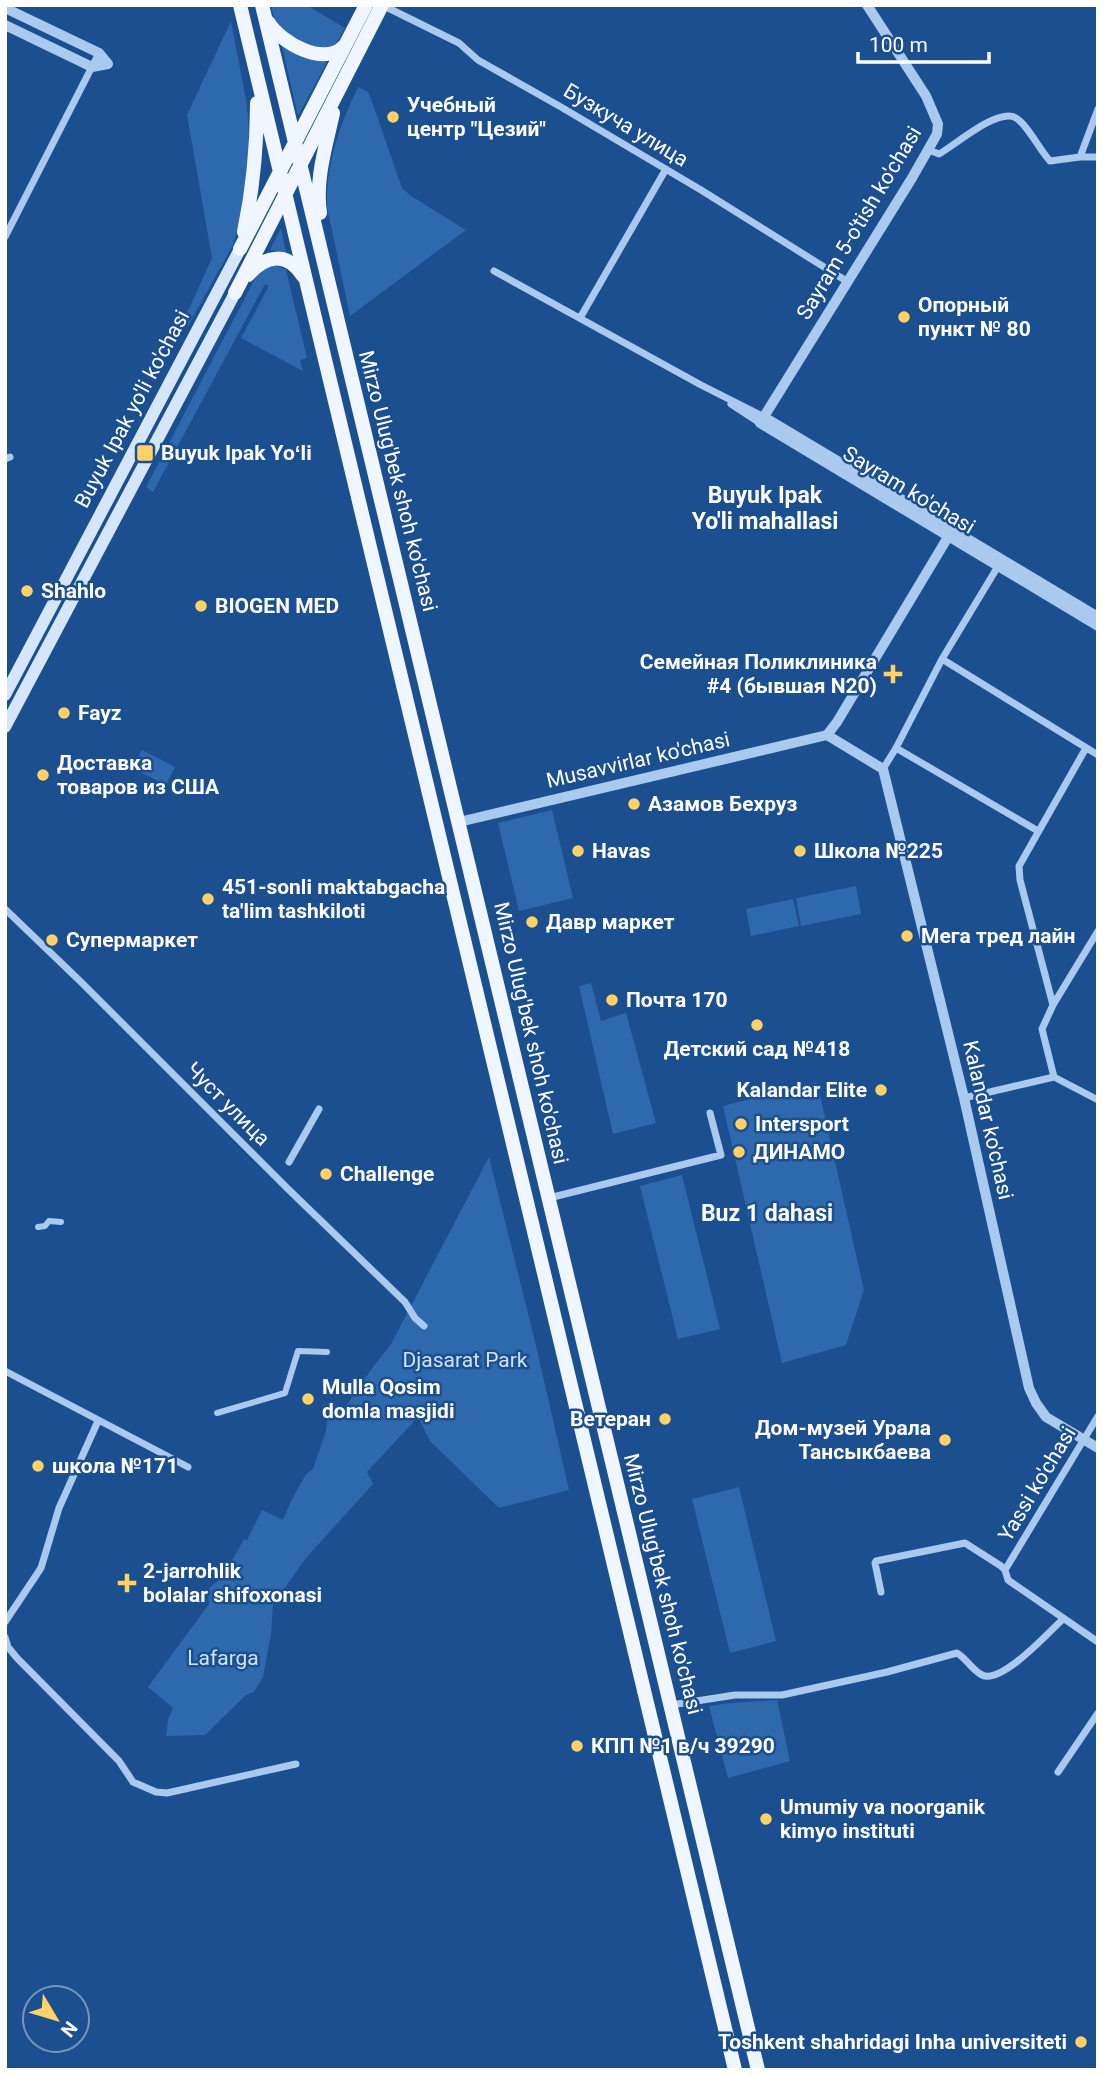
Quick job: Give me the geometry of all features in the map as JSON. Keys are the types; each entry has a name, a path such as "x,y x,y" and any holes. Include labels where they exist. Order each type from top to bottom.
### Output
{"main road":[{"name":"Mirzo Ulug'bek shoh ko'chasi","path":"240,5 734,2070"},
{"name":"Buyuk Ipak yo'li ko'chasi","path":"5,695 366,5"},
{"path":"235,293 382,5"},
{"name":"Mirzo Ulug'bek shoh ko'chasi","path":"264,12 758,2070"},
{"path":"264,12 280,37 302,49 319,54 333,54 346,44"},
{"path":"240,249 254,173 257,77"},
{"path":"339,90 321,167 318,199 339,298 352,380"},
{"path":"235,293 258,265 275,258 295,266 307,284"},
{"name":"Buyuk Ipak yo'li ko'chasi","path":"5,727 235,293"},
{"path":"138,444 143,442 148,445 149,455"},
{"path":"452,892 474,888"},
{"path":"654,1735 677,1730"}],"street":[{"name":"Бузкуча улица","path":"382,5 459,43 478,60 666,169 848,282"},
{"name":"Sayram 5-o'tish ko'chasi","path":"762,420 936,137 938,127 932,109 867,5"},
{"path":"5,8 99,53 108,64 92,67 5,25"},
{"path":"5,237 92,67"},
{"path":"1080,157 1098,109"},
{"path":"929,150 939,155 982,126 1009,116 1019,120 1050,162 1098,157"},
{"path":"580,318 666,169"},
{"name":"Sayram ko'chasi","path":"494,271 701,385 1001,563 1098,617"},
{"path":"951,533 827,735 883,769 942,659 1001,563"},
{"name":"Sayram ko'chasi","path":"1001,563 1098,626"},
{"path":"942,659 1098,755"},
{"name":"Musavvirlar ko'chasi","path":"459,822 827,735"},
{"path":"896,747 1038,831"},
{"path":"1053,1005 1019,875 1020,862 1086,748"},
{"name":"Kalandar ko'chasi","path":"883,769 964,1098 1029,1388 1046,1417 1098,1448"},
{"name":"Чуст улица","path":"5,909 405,1302 424,1326"},
{"path":"1054,1076 1042,1029 1053,1005 1098,931"},
{"path":"964,1098 1054,1076 1098,1100"},
{"path":"289,1162 319,1109"},
{"path":"549,1198 721,1156 710,1112"},
{"path":"38,1227 45,1226 49,1221 61,1222"},
{"path":"217,1413 285,1393 298,1351 327,1352"},
{"path":"5,1371 188,1467"},
{"name":"Yassi ko'chasi","path":"1005,1570 1098,1416"},
{"path":"5,1622 41,1568 59,1508 98,1421"},
{"path":"881,1592 876,1561 965,1543 1005,1570 1009,1580 1098,1642"},
{"path":"671,1705 735,1695 782,1695 887,1672 957,1653 987,1676 1007,1670 1063,1619"},
{"path":"5,1637 8,1647 17,1658 119,1761 133,1782 156,1793 167,1793 296,1764"},
{"path":"1058,1772 1098,1713"}],"green space":[{"path":"271,5 306,5 345,28 332,46 310,46 276,26"},
{"path":"231,21 247,105 250,149 240,222 233,245 188,326 182,324 212,258 187,115"},
{"path":"282,46 311,59 327,62 298,116"},
{"path":"358,87 368,92 402,188 466,230 350,316 327,207 327,191 335,145"},
{"path":"281,228 286,252 270,250"},
{"path":"276,265 286,270 307,358 300,360 303,371 241,338 269,286 265,284 153,492 146,487 258,273"},
{"path":"142,750 175,767 166,785 132,768"},
{"path":"552,810 573,898 519,911 498,823"},
{"path":"856,886 861,914 801,926 796,898"},
{"path":"793,899 799,926 751,936 746,909"},
{"path":"591,983 601,1021 626,1013 656,1123 613,1134 579,986"},
{"path":"817,1082 864,1290 846,1345 782,1363 723,1106"},
{"path":"489,1157 569,1490 499,1508 430,1441 418,1417 367,1472 373,1484 306,1558 273,1605 263,1677 254,1692 246,1695 205,1735 166,1736 173,1708 148,1687 209,1604 208,1589 223,1577 244,1539 247,1540 262,1510 283,1520 306,1474 313,1469 326,1431 328,1412 340,1415 391,1344"},
{"path":"682,1175 720,1329 678,1339 640,1186"},
{"path":"739,1487 776,1641 730,1653 692,1499"},
{"path":"777,1700 790,1761 728,1778 709,1706"}],"place":[{"name":"Учебный центр \"Цезий\"","path":"393,117"},
{"name":"Опорный пункт № 80","path":"904,317"},
{"name":"Buyuk Ipak Yoʻli","path":"145,453"},
{"name":"Shahlo","path":"27,591"},
{"name":"BIOGEN MED","path":"201,606"},
{"name":"Семейная Поликлиника #4 (бывшая N20)","path":"893,674"},
{"name":"Fayz","path":"64,713"},
{"name":"Доставка товаров из США","path":"43,775"},
{"name":"Азамов Бехруз","path":"634,804"},
{"name":"Havas","path":"578,851"},
{"name":"Школа №225","path":"800,851"},
{"name":"451-sonli maktabgacha ta'lim tashkiloti","path":"208,899"},
{"name":"Давр маркет","path":"532,922"},
{"name":"Мега тред лайн","path":"907,936"},
{"name":"Супермаркет","path":"52,940"},
{"name":"Почта 170","path":"612,1000"},
{"name":"Детский сад №418","path":"757,1025"},
{"name":"Kalandar Elite","path":"881,1090"},
{"name":"Intersport","path":"741,1124"},
{"name":"ДИНАМО","path":"739,1152"},
{"name":"Challenge","path":"326,1174"},
{"name":"Mulla Qosim domla masjidi","path":"308,1399"},
{"name":"Ветеран","path":"665,1419"},
{"name":"Дом-музей Урала Тансыкбаева","path":"945,1440"},
{"name":"школа №171","path":"38,1466"},
{"name":"2-jarrohlik bolalar shifoxonasi","path":"127,1583"},
{"name":"КПП №1 в/ч 39290","path":"577,1746"},
{"name":"Umumiy va noorganik kimyo instituti","path":"766,1819"},
{"name":"Toshkent shahridagi Inha universiteti","path":"1081,2042"}],"district":[{"name":"Buyuk Ipak Yo'li mahallasi","path":"765,508"},
{"name":"Buz 1 dahasi","path":"767,1213"}],"park label":[{"name":"Djasarat Park","path":"465,1360"},
{"name":"Lafarga","path":"223,1658"}]}
